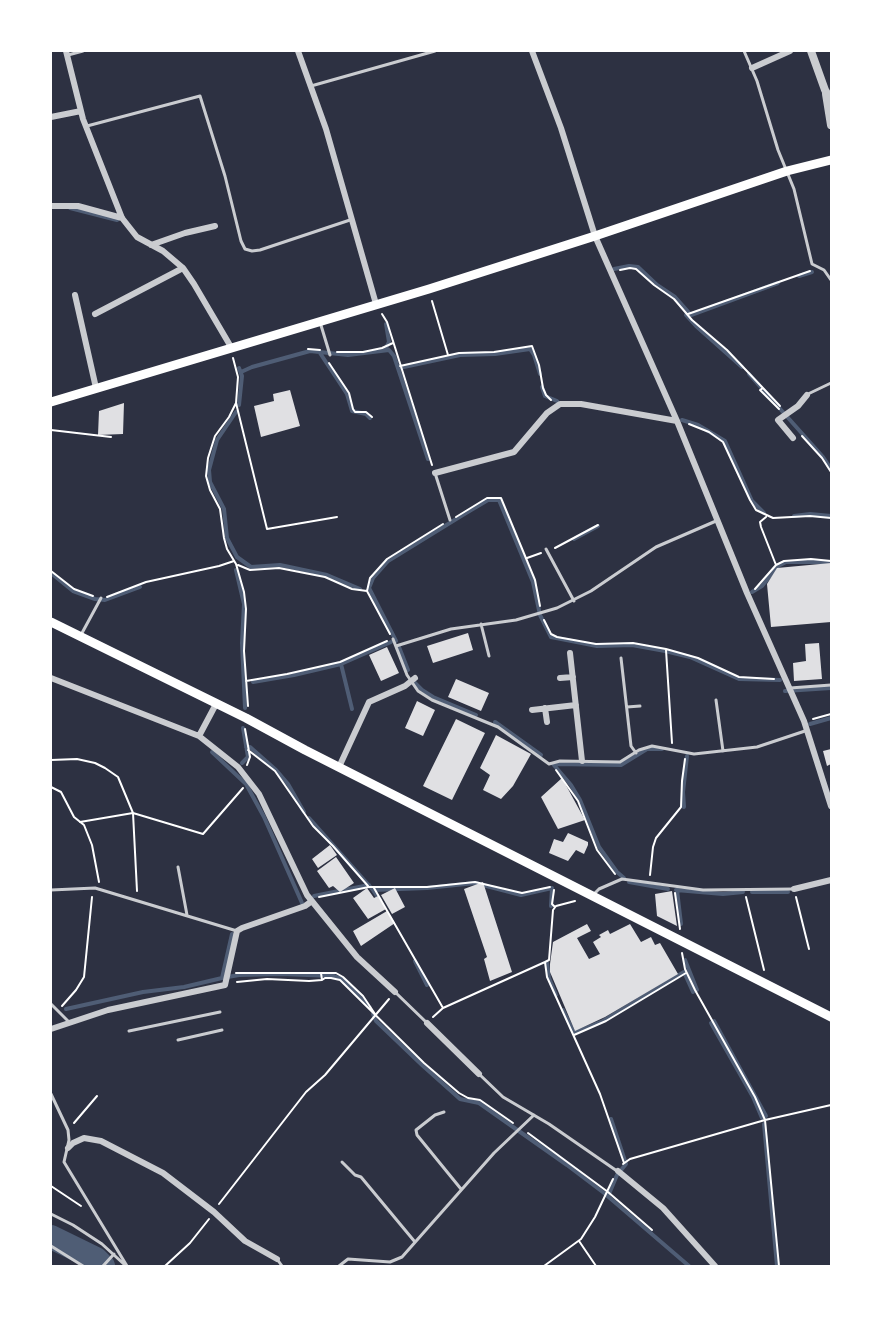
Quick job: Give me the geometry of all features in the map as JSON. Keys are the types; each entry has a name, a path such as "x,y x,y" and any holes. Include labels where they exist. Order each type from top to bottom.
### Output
{"main road":[{"path":"51,402 429,289 787,171 831,160"},
{"path":"51,622 246,718 831,1017"}],"street":[{"path":"298,51 326,129 376,304"},
{"path":"532,51 561,128 595,236 677,421 747,592 804,721 831,806"},
{"path":"752,68 790,51"},
{"path":"811,51 825,90 831,125"},
{"path":"66,53 81,111 122,218 137,237 163,251 183,268 231,347"},
{"path":"825,90 831,100"},
{"path":"51,117 81,111"},
{"path":"51,206 78,206 122,218"},
{"path":"152,245 185,233 215,226"},
{"path":"95,314 183,268"},
{"path":"75,295 96,388"},
{"path":"793,438 778,420 786,412 798,406 807,395"},
{"path":"435,473 514,453 542,417 557,405 581,404 677,421"},
{"path":"570,653 582,761"},
{"path":"560,678 573,677"},
{"path":"51,678 199,736 238,767 259,794 307,896 357,957 395,992"},
{"path":"339,767 369,702 405,686 412,680"},
{"path":"199,736 216,704"},
{"path":"532,710 576,705"},
{"path":"545,708 547,722"},
{"path":"794,889 831,880"},
{"path":"51,1029 118,1008 225,984 237,931 306,906 312,901"},
{"path":"427,1023 479,1074"},
{"path":"68,1148 84,1138 101,1141 162,1173 214,1212 245,1241 277,1259"},
{"path":"618,1171 663,1208 715,1266"}],"lane":[{"path":"66,53 83,51"},
{"path":"311,86 435,51"},
{"path":"744,51 794,189 812,264 828,273 831,280"},
{"path":"87,126 200,96 245,249 260,250 352,219"},
{"path":"319,321 329,353"},
{"path":"807,395 831,383"},
{"path":"435,473 450,520"},
{"path":"396,646 451,629 516,620 574,601 656,547 717,520"},
{"path":"546,549 574,601"},
{"path":"80,637 101,598"},
{"path":"481,624 489,656"},
{"path":"393,639 418,691 432,700 498,727 549,764 560,761 620,762 646,746 687,753 757,747 807,730"},
{"path":"621,658 631,746 636,753"},
{"path":"790,688 831,685"},
{"path":"716,700 723,751"},
{"path":"627,707 640,706"},
{"path":"178,867 187,915"},
{"path":"592,896 599,889 622,879 722,891 794,889"},
{"path":"51,890 101,889 237,931"},
{"path":"395,992 427,1023"},
{"path":"51,1004 69,1022"},
{"path":"129,1031 220,1012"},
{"path":"178,1040 222,1030"},
{"path":"479,1074 502,1097 534,1115 618,1171"},
{"path":"51,1094 68,1130 68,1148 64,1162 126,1266"},
{"path":"444,1112 435,1115 416,1130 417,1135 461,1189"},
{"path":"339,1266 348,1259 378,1262 396,1260 416,1242 461,1189 534,1115"},
{"path":"342,1162 355,1175 362,1177 416,1242"},
{"path":"51,1214 102,1244 126,1266"},
{"path":"51,1246 83,1266"},
{"path":"103,1266 114,1254"},
{"path":"277,1259 282,1266"}],"path":[{"path":"688,314 819,267"},
{"path":"611,272 636,269 674,299 697,325 727,350 786,412"},
{"path":"429,289 448,356"},
{"path":"376,304 387,322 435,473"},
{"path":"308,349 329,353 363,352 393,343"},
{"path":"400,366 448,356 532,346 537,355 546,395 557,405"},
{"path":"231,347 238,377 236,403 267,529 337,517"},
{"path":"326,359 349,393 355,412 366,412 372,417"},
{"path":"80,822 133,813 204,834 250,781 247,768 250,757 245,727 245,601 235,562 227,549 220,509 206,476 208,458 215,436 236,403"},
{"path":"677,421 698,427 723,442 752,504 766,517 831,518"},
{"path":"51,430 111,437"},
{"path":"246,681 287,675 340,662 393,639 367,591 370,578 387,559 487,498 501,498 535,580 541,613 551,634 596,644 633,643 666,649 698,658 739,678 779,679 785,676"},
{"path":"766,517 760,522 761,527 776,565"},
{"path":"564,545 563,542 598,525"},
{"path":"747,592 756,589 776,565 784,561 831,561"},
{"path":"235,562 250,570 279,568 325,577 352,589 367,591"},
{"path":"51,571 74,589 101,598 146,582 235,562"},
{"path":"666,649 673,749"},
{"path":"804,721 831,714"},
{"path":"248,750 275,771 313,826 369,888"},
{"path":"649,883 654,844 659,833 681,807 682,781 687,753"},
{"path":"51,760 76,759 105,768 118,777 133,813 137,900"},
{"path":"549,764 564,779 578,801 601,857 622,879"},
{"path":"51,787 61,792 74,817 84,825 92,845 101,889"},
{"path":"312,901 315,898 369,888 427,887 475,882 522,893 554,885 552,904 555,907"},
{"path":"675,887 687,972 755,1097 765,1120 779,1266"},
{"path":"59,1010 84,977 93,888"},
{"path":"374,888 443,1008"},
{"path":"744,889 761,957"},
{"path":"794,889 809,950"},
{"path":"555,907 592,896"},
{"path":"427,1023 443,1008 549,960 552,915 555,907"},
{"path":"545,962 547,977 600,1094 624,1163"},
{"path":"228,975 281,972 336,973 343,977 371,1006 375,1016"},
{"path":"574,1035 606,1021 687,972"},
{"path":"321,973 322,980"},
{"path":"225,984 267,979 309,981 331,978 340,980 375,1016"},
{"path":"165,1266 190,1243 306,1092 395,992"},
{"path":"68,1130 97,1096"},
{"path":"544,1266 579,1241 595,1217 618,1171 630,1159 765,1120 831,1105"},
{"path":"51,1186 94,1214"},
{"path":"579,1241 596,1266"}],"building":[{"path":"290,390 300,426 261,437 254,406 274,401 273,394"},
{"path":"124,403 123,434 98,435 99,411"},
{"path":"831,563 831,622 771,627 767,584 777,568"},
{"path":"468,633 473,650 433,663 427,646"},
{"path":"819,643 822,679 794,681 793,663 806,661 805,644"},
{"path":"387,647 399,673 381,681 369,655"},
{"path":"456,679 489,693 481,711 448,697"},
{"path":"417,701 435,710 423,736 405,728"},
{"path":"456,719 485,733 452,800 423,786"},
{"path":"496,735 531,754 513,786 501,799 483,790 490,775 480,768"},
{"path":"831,749 831,764 827,766 823,751"},
{"path":"562,778 585,820 558,829 541,797"},
{"path":"568,833 588,842 588,845 584,854 576,850 568,861 549,853 554,839 563,842"},
{"path":"330,845 337,855 318,868 312,859"},
{"path":"336,857 354,883 340,892 333,886 329,888 317,871"},
{"path":"483,882 512,972 490,981 484,959 487,957 464,889"},
{"path":"367,888 374,898 378,896 386,909 368,919 353,898"},
{"path":"395,888 405,907 392,914 381,895"},
{"path":"672,891 677,926 657,916 655,894"},
{"path":"387,911 395,923 361,946 353,931"},
{"path":"587,924 591,931 577,938 589,959 600,954 593,942 601,937 599,935 608,930 610,934 630,924 641,942 651,937 655,945 660,943 678,974 605,1017 575,1031 550,972 550,964 553,942"}],"waterway":[{"path":"70,208 117,220"},
{"path":"614,269 638,267 657,285 675,297 691,315 778,283"},
{"path":"799,276 812,272"},
{"path":"688,312 686,315 696,326 742,367"},
{"path":"383,350 389,342 386,324"},
{"path":"399,368 460,355 495,354 530,349 540,374"},
{"path":"241,372 310,351 348,355 389,350 394,356 428,459"},
{"path":"320,353 347,394 352,411 366,414 370,418"},
{"path":"239,368 242,376 239,405"},
{"path":"749,374 831,469"},
{"path":"542,387 545,396 557,401"},
{"path":"236,412 217,440 209,470 210,482 224,509 227,538 237,557 251,567 280,565 327,575 360,589"},
{"path":"682,420 698,425 725,441 752,501 764,513"},
{"path":"396,641 369,588 373,578 388,561 488,500 499,500 533,582 540,615 551,637 597,646 632,645 665,651 690,657 739,679 780,680"},
{"path":"794,516 810,514 831,516"},
{"path":"574,539 598,526"},
{"path":"752,592 762,586 778,566 786,562 831,562"},
{"path":"236,570 244,604 242,643 245,708"},
{"path":"51,573 73,591 95,599 105,600 140,587"},
{"path":"253,682 341,664 391,642"},
{"path":"399,647 408,670"},
{"path":"341,664 352,709"},
{"path":"413,681 433,697 476,715"},
{"path":"785,691 831,688"},
{"path":"810,724 831,718"},
{"path":"495,722 541,755"},
{"path":"242,763 248,757 243,728"},
{"path":"246,747 250,747 276,770 288,784 304,812"},
{"path":"555,764 621,765 647,749 662,749"},
{"path":"212,752 246,784 264,817 302,903"},
{"path":"684,807 683,792 687,756"},
{"path":"553,764 571,785 580,800 599,847 624,878"},
{"path":"309,818 380,900"},
{"path":"629,882 668,889"},
{"path":"373,890 475,883 521,895 552,888 551,906"},
{"path":"314,896 369,885"},
{"path":"676,890 723,894 743,892"},
{"path":"677,890 681,924"},
{"path":"752,892 788,892"},
{"path":"222,978 232,934"},
{"path":"685,960 697,990"},
{"path":"415,961 427,985"},
{"path":"547,963 549,978 556,995"},
{"path":"563,1010 574,1033 603,1021 684,972 693,992"},
{"path":"66,1009 143,992 184,987 239,975 281,974 334,976 342,979 370,1008"},
{"path":"373,1014 376,1021 460,1099 479,1103 567,1165 604,1193 689,1266"},
{"path":"714,1021 766,1116"},
{"path":"711,1023 753,1097 762,1118"},
{"path":"609,1194 617,1175 626,1164 611,1119"},
{"path":"764,1124 777,1266"},
{"path":"51,1237 96,1259 103,1266"}]}
